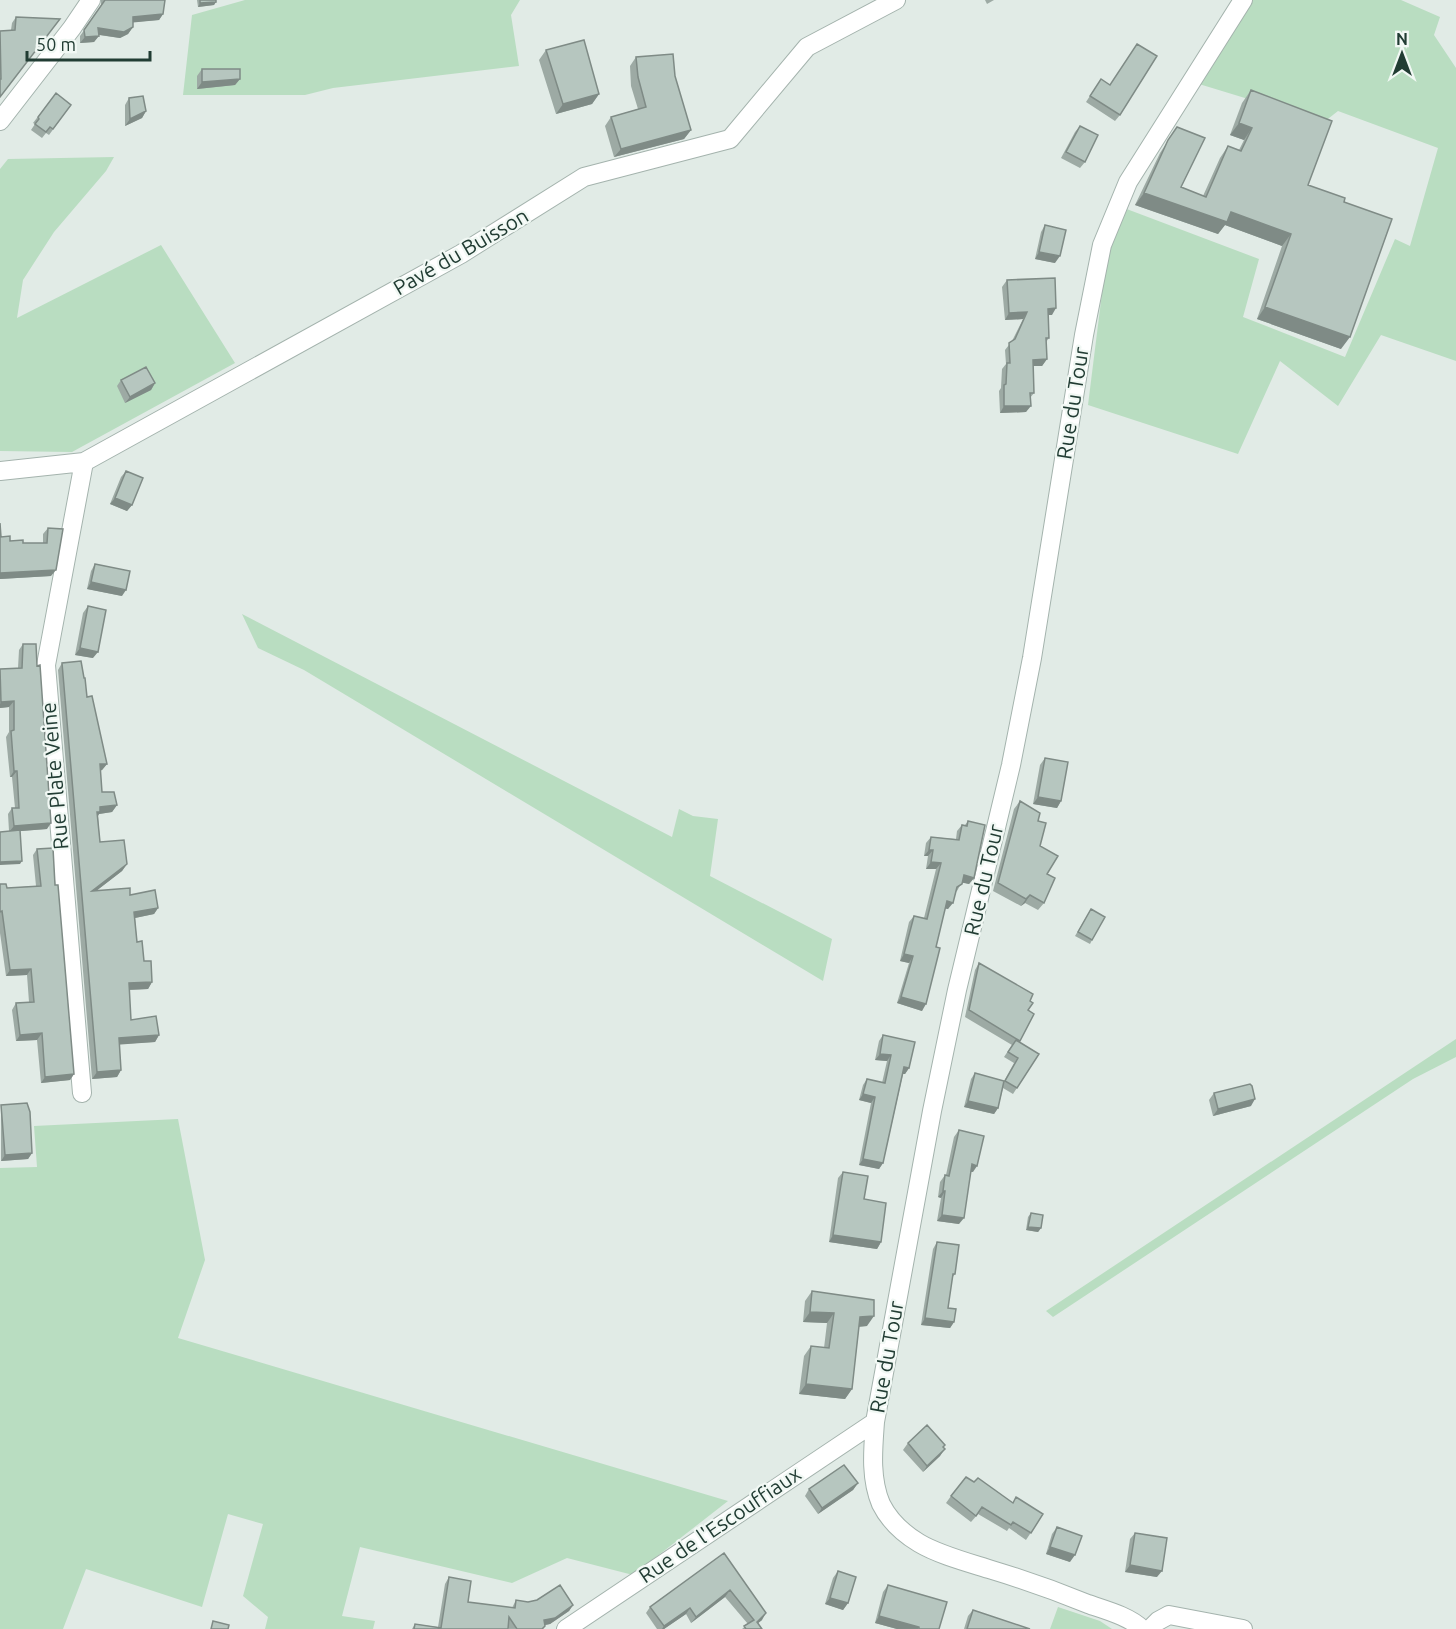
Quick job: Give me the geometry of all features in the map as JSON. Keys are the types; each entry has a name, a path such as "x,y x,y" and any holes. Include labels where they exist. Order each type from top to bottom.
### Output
{"street":[{"path":"0,121 91,0"},
{"name":"Pavé du Buisson","path":"0,471 84,462 461,254 584,177 730,139 807,47 896,0"},
{"name":"Rue du Tour","path":"1142,1629 1138,1625 1044,1586 922,1545 907,1535 882,1506 876,1489 873,1455 875,1422 932,1111 957,990 1011,765 1032,658 1084,335 1102,245 1128,182 1243,0"},
{"name":"Rue Plate Veine","path":"82,1093 46,665 84,462"},
{"name":"Rue de l'Escouffiaux","path":"566,1629 875,1422"},
{"path":"1150,1629 1169,1615 1243,1629"}],"green space":[{"path":"245,0 520,0 511,15 519,66 333,88 305,95 183,95 192,15"},
{"path":"1252,0 1401,0 1440,17 1434,35 1456,68 1456,361 1381,335 1338,406 1280,361 1238,454 1088,405 1107,253 1124,208 1259,259 1243,317 1345,357 1395,239 1410,246 1438,148 1338,111 1324,122 1199,84"},
{"path":"114,157 106,171 54,232 23,280 17,318 161,245 235,363 72,452 0,451 0,169 8,159"},
{"path":"242,614 672,837 679,809 693,816 718,819 710,876 832,939 823,981 304,670 258,648"},
{"path":"1456,1039 1456,1057 1413,1079 1053,1317 1046,1311"},
{"path":"178,1119 205,1260 178,1338 728,1501 633,1575 567,1558 512,1583 360,1547 342,1616 375,1621 373,1629 265,1629 268,1617 243,1596 263,1524 228,1514 202,1607 86,1569 63,1629 0,1629 0,1168 37,1167 34,1126"},
{"path":"1058,1607 1100,1621 1112,1629 1050,1629"}],"building":[{"path":"105,0 165,0 163,14 133,17 133,27 124,32 98,28 99,36 85,37 84,30"},
{"path":"200,0 216,0 216,2 200,3"},
{"path":"16,17 60,19 0,97 0,31 15,30"},
{"path":"584,40 599,94 563,104 546,50"},
{"path":"1137,44 1157,56 1120,115 1090,96 1101,79 1110,85"},
{"path":"673,54 675,76 691,130 621,149 611,117 646,107 638,77 636,57"},
{"path":"202,69 240,69 240,79 202,82"},
{"path":"1251,90 1332,121 1308,185 1345,198 1344,202 1392,219 1350,337 1265,307 1291,234 1231,212 1227,222 1144,193 1168,140 1177,127 1205,138 1181,187 1206,197 1228,146 1241,151 1252,128 1239,123"},
{"path":"56,93 71,105 53,129 50,127 46,132 35,124"},
{"path":"143,96 146,111 130,119 129,98"},
{"path":"1080,126 1098,135 1085,162 1066,152"},
{"path":"1045,225 1066,230 1060,256 1039,252"},
{"path":"1055,278 1056,308 1048,309 1047,359 1033,360 1034,393 1030,393 1031,406 1004,406 1007,363 1010,363 1009,343 1015,339 1027,312 1009,313 1007,280"},
{"path":"146,367 155,383 130,397 121,380"},
{"path":"126,471 143,478 132,505 115,498"},
{"path":"0,523 1,537 10,536 10,541 23,540 23,543 47,543 48,528 63,529 56,570 0,573"},
{"path":"95,564 130,571 126,590 91,582"},
{"path":"88,606 106,610 98,652 80,648"},
{"path":"23,644 36,644 37,666 40,665 51,823 14,826 12,808 19,808 17,771 14,771 11,731 14,730 14,701 1,702 0,669 22,668"},
{"path":"81,661 87,697 92,696 107,764 100,764 102,792 114,792 117,805 100,807 100,812 97,812 100,842 124,840 127,864 92,891 130,888 130,895 155,890 158,908 134,912 137,942 142,941 144,961 151,961 152,982 129,983 131,1020 156,1016 159,1035 119,1038 121,1070 97,1072 62,663"},
{"path":"1045,758 1068,762 1061,801 1038,797"},
{"path":"1020,801 1040,813 1038,821 1046,823 1040,846 1058,856 1047,874 1055,878 1044,903 1030,895 1026,899 998,883"},
{"path":"968,821 985,825 974,878 964,875 962,884 957,887 953,903 947,901 936,947 940,948 926,1004 901,997 913,956 904,954 914,916 927,919 941,863 931,862 933,850 929,850 931,837 959,840 962,825 967,826"},
{"path":"20,830 22,861 0,862 0,832"},
{"path":"53,848 74,1074 45,1077 42,1033 20,1035 16,1003 34,1002 31,969 10,970 2,911 0,912 0,884 6,884 7,888 41,886 37,849"},
{"path":"1091,909 1105,917 1092,940 1078,932"},
{"path":"979,963 1033,994 1030,1001 1033,1003 1028,1010 1034,1014 1020,1041 969,1010"},
{"path":"883,1035 915,1042 909,1068 904,1067 883,1163 863,1159 875,1097 863,1094 867,1079 885,1083 891,1055 880,1054"},
{"path":"1016,1040 1039,1054 1017,1088 1005,1081 1018,1058 1008,1052"},
{"path":"975,1073 1004,1081 998,1108 968,1101"},
{"path":"1250,1084 1255,1099 1218,1109 1214,1093"},
{"path":"27,1103 30,1112 32,1153 5,1155 1,1105"},
{"path":"959,1130 984,1136 977,1166 972,1164 964,1218 942,1215 945,1175 949,1176"},
{"path":"843,1172 868,1176 864,1199 886,1203 881,1242 833,1235"},
{"path":"1031,1213 1043,1215 1041,1228 1028,1227"},
{"path":"937,1242 959,1245 948,1308 956,1309 954,1322 925,1318"},
{"path":"812,1291 874,1300 874,1316 860,1317 852,1389 806,1384 811,1346 829,1348 834,1313 810,1312"},
{"path":"927,1425 945,1445 943,1447 945,1449 927,1466 908,1443"},
{"path":"844,1465 858,1483 822,1508 809,1489"},
{"path":"966,1477 974,1482 978,1478 1013,1503 1016,1497 1043,1514 1031,1533 1013,1522 1011,1525 982,1507 976,1516 951,1496"},
{"path":"1057,1527 1082,1536 1075,1555 1050,1547"},
{"path":"1135,1533 1167,1538 1162,1571 1130,1565"},
{"path":"724,1553 766,1613 757,1622 762,1629 746,1629 744,1626 754,1620 730,1590 696,1617 690,1608 664,1626 650,1607"},
{"path":"838,1571 856,1577 848,1603 830,1598"},
{"path":"449,1577 471,1581 468,1602 515,1608 516,1600 528,1602 537,1600 560,1585 573,1605 555,1618 544,1620 545,1626 542,1629 517,1629 509,1617 508,1629 414,1629 415,1624 441,1628"},
{"path":"888,1585 947,1602 939,1629 919,1629 919,1627 879,1616"},
{"path":"973,1610 1030,1629 967,1629"},
{"path":"213,1621 229,1625 228,1629 211,1629"}]}
